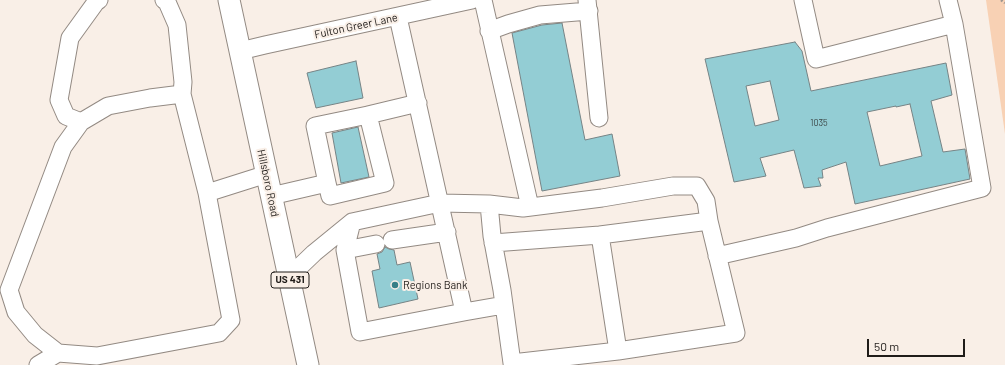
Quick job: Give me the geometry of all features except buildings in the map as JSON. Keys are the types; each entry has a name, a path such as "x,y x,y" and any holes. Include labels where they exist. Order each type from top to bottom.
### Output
{"main road":[{"name":"Hillsboro Road","path":"229,0 308,365"}],"street":[{"path":"81,122 66,116 59,100 70,38 99,0"},
{"path":"38,365 58,354 97,356 219,333 231,320 207,192 182,94 183,82 177,25 167,2 164,0"},
{"name":"Fulton Greer Lane","path":"240,51 407,10 472,0"},
{"path":"483,0 530,207"},
{"path":"803,0 816,59 954,24"},
{"path":"717,256 796,238 828,228 982,188 954,24 948,0"},
{"path":"489,31 540,15 588,6 599,118"},
{"path":"407,10 418,103 436,204 447,232 464,312"},
{"path":"58,354 35,335 16,312 5,294 63,147 81,122 108,106 182,94"},
{"path":"368,115 385,182 330,196 315,126 418,103"},
{"path":"207,192 267,174"},
{"path":"271,196 327,182"},
{"path":"289,277 314,253 352,222 436,204 489,204 523,208 602,198 673,186 697,186 706,201 709,221 736,333 618,351 512,363 493,243 489,204"},
{"path":"493,243 600,234 709,221"},
{"path":"352,222 345,250 360,332 504,305"},
{"path":"345,250 447,232"},
{"path":"600,234 618,351"}],"path":[{"path":"1001,0 1005,3"}],"shaded area":[{"path":"986,0 1005,0 1005,134"}],"place":[{"name":"Regions Bank","path":"395,285"}]}
